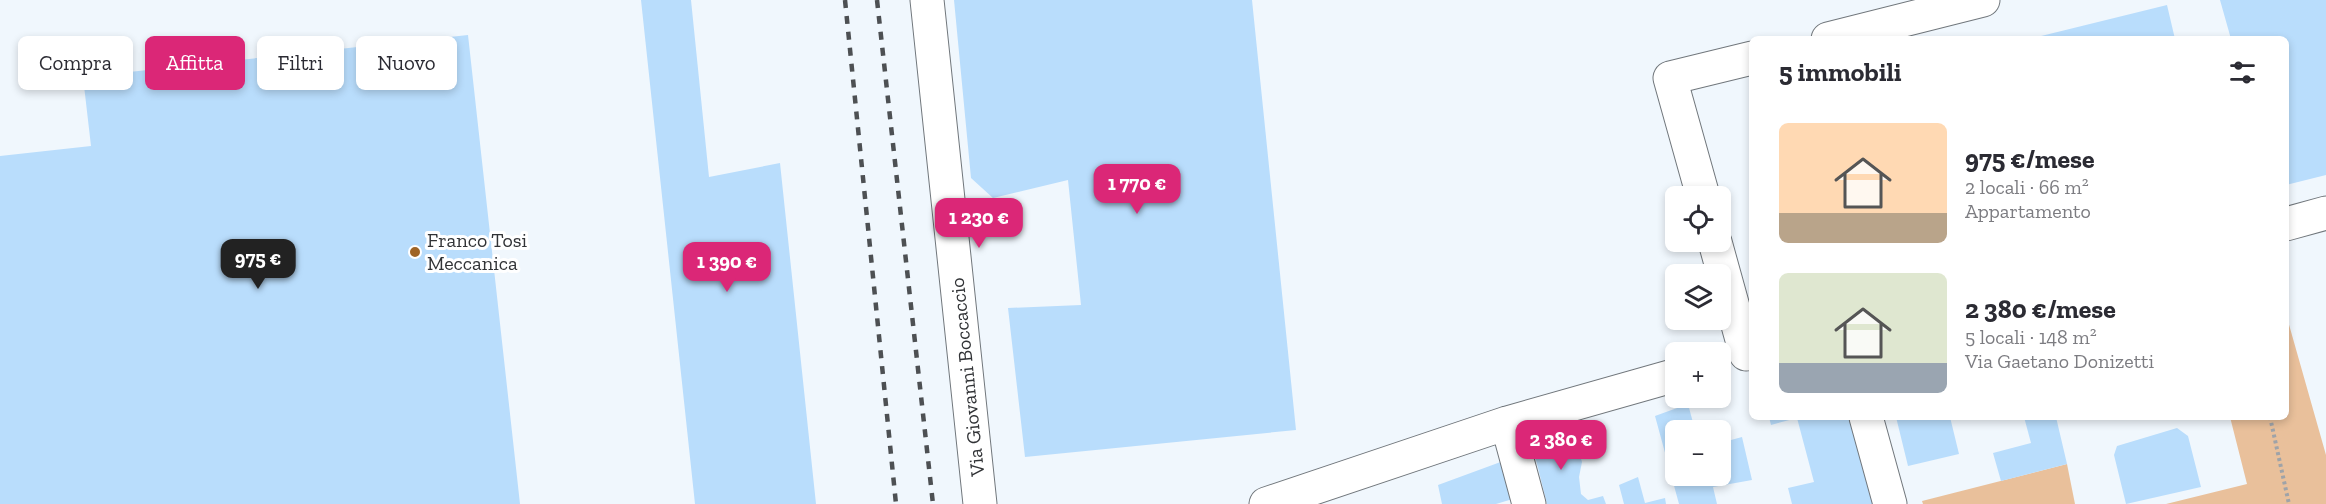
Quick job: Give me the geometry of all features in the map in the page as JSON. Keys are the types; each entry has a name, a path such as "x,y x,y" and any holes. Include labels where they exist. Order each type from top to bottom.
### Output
{"street":[{"name":"Via Giovanni Boccaccio","path":"927,0 980,504"},
{"path":"1840,36 1983,0"},
{"path":"1700,186 1670,78 1749,59"},
{"path":"2289,223 2326,213"},
{"path":"1717,252 1740,356"},
{"path":"1266,504 1508,423 1665,378"},
{"path":"1867,420 1890,504"},
{"path":"1508,423 1528,504"}],"path":[{"path":"2271,420 2289,504"}],"shaded area":[{"path":"2289,325 2326,455 2326,504 2166,504 2247,484 2231,420 2289,420"},
{"path":"2067,464 2075,504 1923,504 1922,501"}],"building":[{"path":"641,0 691,0 709,177 780,163 816,504 695,504"},
{"path":"954,0 1252,0 1296,430 1025,457 1008,308 1081,305 1068,180 993,198 971,178"},
{"path":"2220,0 2326,0 2326,175 2289,184 2289,36 2230,36"},
{"path":"2167,5 2174,36 2041,36"},
{"path":"468,35 520,504 0,504 0,156 91,146 85,90 133,90 133,72 145,70 145,90 245,90 245,59 257,58 257,90 344,90 344,49 356,47 356,90 457,90 457,36"},
{"path":"1677,408 1689,408 1692,420 1665,420 1665,453 1655,416"},
{"path":"1770,420 1790,420 1771,425"},
{"path":"1798,420 1852,420 1875,504 1792,504 1788,488 1814,482"},
{"path":"1897,420 1951,420 1959,454 1908,466"},
{"path":"2025,420 2057,420 2067,464 2001,481 1993,453 2031,443"},
{"path":"2177,428 2188,436 2201,487 2126,504 2114,455 2117,446"},
{"path":"1573,432 1582,462 1579,477 1581,494 1588,500 1603,496 1606,504 1547,504 1532,444"},
{"path":"1742,437 1752,480 1731,484 1731,440"},
{"path":"1506,460 1516,498 1496,504 1442,504 1438,485"},
{"path":"1638,477 1645,503 1665,498 1666,504 1624,504 1619,485"},
{"path":"1674,486 1719,486 1713,487 1717,504 1679,504"}],"railway":[{"path":"845,0 896,504"},
{"path":"877,0 933,504"}],"place":[{"name":"Franco Tosi Meccanica","path":"415,252"}]}
